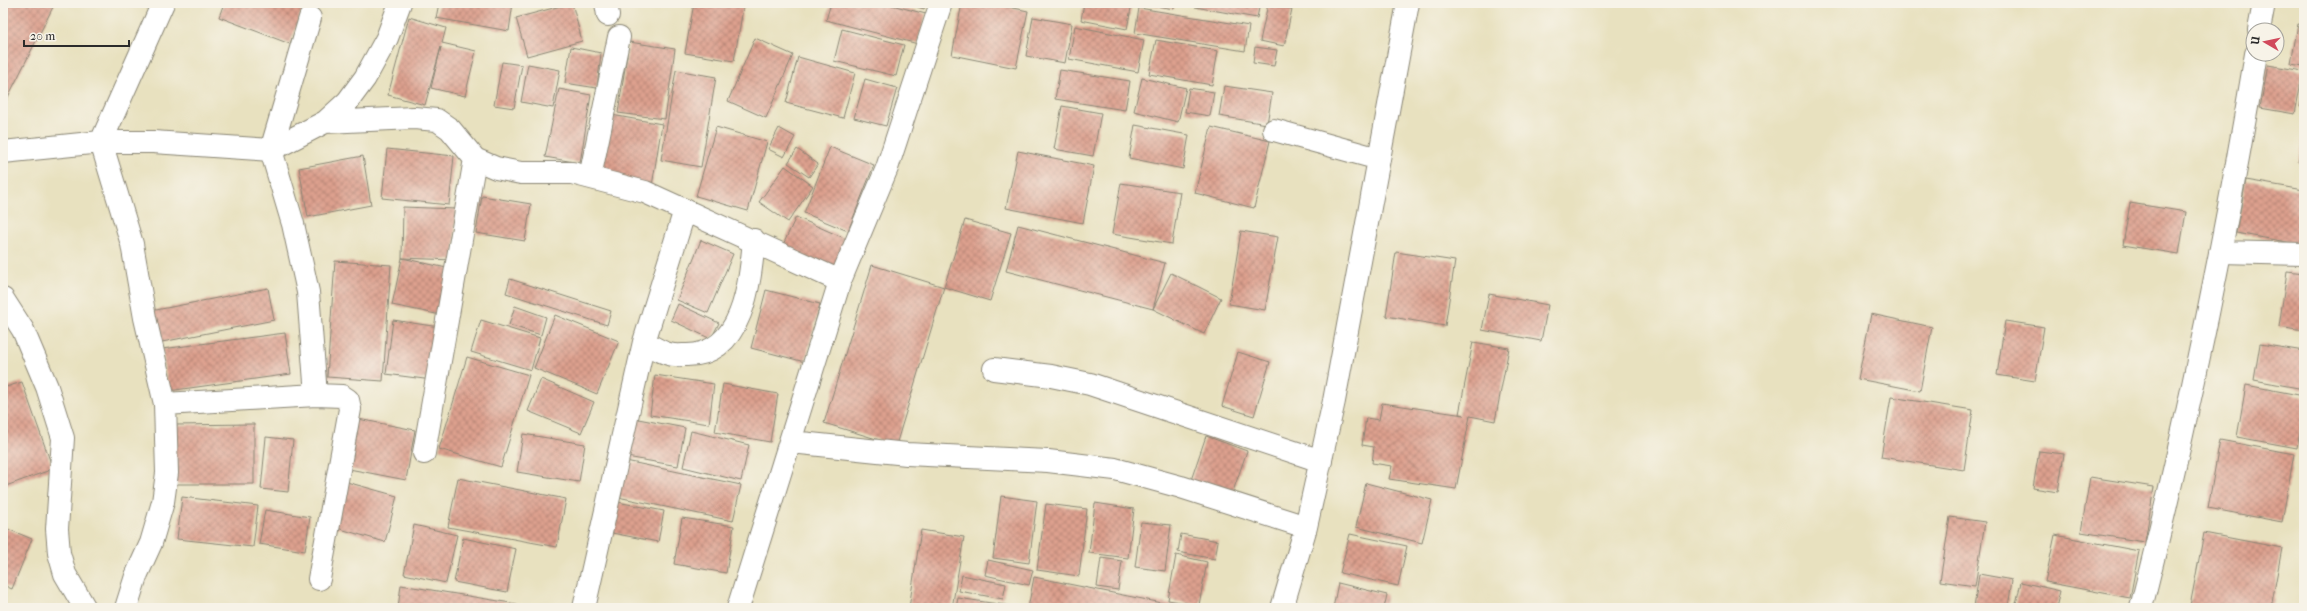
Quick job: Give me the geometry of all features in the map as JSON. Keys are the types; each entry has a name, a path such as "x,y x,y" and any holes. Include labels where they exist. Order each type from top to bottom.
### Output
{"street":[{"path":"126,608 136,576 151,543 163,502 167,474 165,404 145,318 132,244 101,142 163,3"},
{"path":"3,152 101,142 153,142 271,150 325,122 348,101 364,78 387,38 400,3"},
{"path":"738,608 840,281 887,168 941,3"},
{"path":"1282,608 1306,527 1334,401 1408,3"},
{"path":"2260,22 2264,3"},
{"path":"310,18 271,150 293,224 308,292 316,395"},
{"path":"590,177 619,37"},
{"path":"2141,608 2168,500 2220,252 2239,156 2255,62"},
{"path":"325,122 414,118 437,120 450,129 475,159 496,168 520,173 572,173 645,192 754,240 840,281"},
{"path":"1274,130 1379,159"},
{"path":"424,453 475,159"},
{"path":"584,608 644,342 685,210"},
{"path":"644,342 670,355 700,355 720,345 740,318 751,274 754,240"},
{"path":"2220,252 2304,254"},
{"path":"3,299 23,330 47,387 63,438 57,529 59,553 65,574 85,608"},
{"path":"994,369 1051,376 1090,384 1321,461"},
{"path":"165,404 316,395 342,396 348,400 350,409 319,579"},
{"path":"791,442 907,454 1048,461 1115,469 1181,487 1306,527"}],"building":[{"path":"3,3 55,3 3,107"},
{"path":"224,3 305,3 290,44 219,17"},
{"path":"439,3 513,3 509,31 436,18"},
{"path":"572,3 582,41 527,56 516,18"},
{"path":"694,3 744,3 734,61 685,53"},
{"path":"831,3 884,3 926,14 918,44 826,20"},
{"path":"905,3 926,3 924,9"},
{"path":"962,3 990,3 1028,11 1016,68 952,55"},
{"path":"1084,3 1132,3 1127,29 1081,20"},
{"path":"1139,3 1175,3 1174,9"},
{"path":"1196,3 1260,3 1257,18 1195,7"},
{"path":"1268,4 1292,9 1284,46 1260,41"},
{"path":"1139,8 1249,26 1245,51 1135,33"},
{"path":"409,17 446,28 442,43 476,51 465,96 431,88 441,47 425,105 388,95"},
{"path":"1033,17 1072,24 1065,63 1026,56"},
{"path":"2298,24 2304,25 2304,66 2291,64"},
{"path":"1075,26 1144,40 1138,72 1069,59"},
{"path":"842,29 904,45 896,76 834,61"},
{"path":"755,38 793,55 766,118 728,101"},
{"path":"1156,40 1218,51 1212,85 1149,74"},
{"path":"629,42 675,49 665,119 618,113"},
{"path":"571,47 601,53 597,88 565,83"},
{"path":"1255,47 1277,50 1274,66 1253,63"},
{"path":"798,57 855,73 843,118 786,103"},
{"path":"502,62 522,65 514,108 494,105"},
{"path":"528,64 560,70 553,108 521,102"},
{"path":"2268,65 2303,71 2295,114 2260,108"},
{"path":"676,70 716,77 701,167 661,160"},
{"path":"1060,70 1130,81 1125,110 1055,99"},
{"path":"1142,78 1186,88 1178,122 1134,111"},
{"path":"865,79 897,88 886,126 854,118"},
{"path":"1224,86 1272,93 1267,124 1219,116"},
{"path":"1189,88 1214,92 1210,116 1185,112"},
{"path":"559,89 591,95 580,163 545,157"},
{"path":"2304,89 2304,108 2300,107"},
{"path":"1062,106 1101,113 1093,156 1054,149"},
{"path":"606,114 662,124 652,186 595,176"},
{"path":"1135,125 1189,135 1183,169 1129,158"},
{"path":"716,127 767,142 748,211 696,196"},
{"path":"1211,127 1270,141 1254,208 1195,193"},
{"path":"779,128 795,137 784,157 768,149"},
{"path":"2304,133 2304,163 2298,162"},
{"path":"830,147 874,165 848,231 804,213"},
{"path":"387,149 454,156 449,205 382,198"},
{"path":"797,149 818,164 809,177 788,163"},
{"path":"1018,151 1094,166 1083,223 1006,208"},
{"path":"363,156 371,205 308,217 299,168"},
{"path":"785,166 813,186 788,222 759,202"},
{"path":"2246,180 2304,190 2304,245 2236,233"},
{"path":"1121,183 1180,192 1172,244 1112,234"},
{"path":"482,196 531,204 525,241 476,233"},
{"path":"2130,203 2186,212 2179,254 2123,245"},
{"path":"403,207 456,209 454,260 402,258"},
{"path":"796,217 851,241 837,274 781,249"},
{"path":"965,220 1011,233 990,301 944,287"},
{"path":"1018,225 1165,263 1153,309 1006,271"},
{"path":"1241,231 1278,237 1265,310 1229,304"},
{"path":"701,240 733,254 708,313 677,300"},
{"path":"1396,252 1455,261 1445,326 1386,316"},
{"path":"402,258 451,269 441,315 392,305"},
{"path":"335,261 391,265 383,381 327,377"},
{"path":"872,265 944,287 896,445 824,423"},
{"path":"2287,271 2304,273 2304,331 2279,327"},
{"path":"1171,273 1221,298 1204,334 1153,309"},
{"path":"510,279 611,311 607,325 506,293"},
{"path":"268,288 274,320 157,343 151,311"},
{"path":"766,290 820,304 805,362 751,348"},
{"path":"1489,294 1548,305 1541,341 1482,330"},
{"path":"678,304 719,323 711,339 671,320"},
{"path":"515,306 546,317 541,335 509,325"},
{"path":"1871,314 1932,327 1920,391 1858,379"},
{"path":"555,315 619,341 597,394 534,368"},
{"path":"393,320 439,327 432,380 386,374"},
{"path":"481,320 540,338 531,370 471,352"},
{"path":"2005,321 2044,327 2035,381 1997,375"},
{"path":"285,333 291,374 168,391 162,349"},
{"path":"1473,342 1509,348 1495,421 1470,416 1456,489 1389,479 1392,466 1372,463 1374,447 1362,445 1366,418 1379,420 1382,403 1464,415 1459,414"},
{"path":"2260,344 2304,351 2304,389 2254,380"},
{"path":"1238,352 1270,362 1254,416 1222,406"},
{"path":"467,357 529,375 501,467 439,449"},
{"path":"655,375 714,384 709,424 650,415"},
{"path":"541,379 594,402 581,433 528,411"},
{"path":"22,382 53,469 3,487 3,388"},
{"path":"723,384 778,394 770,442 715,432"},
{"path":"2246,385 2304,396 2304,408 2297,448 2237,437"},
{"path":"1891,397 1973,410 1964,470 1881,457"},
{"path":"628,417 685,428 678,466 621,456"},
{"path":"353,418 415,430 406,480 344,468"},
{"path":"254,424 254,484 174,484 174,425"},
{"path":"691,431 749,445 741,481 683,467"},
{"path":"523,434 585,444 579,482 517,472"},
{"path":"1206,436 1247,451 1230,500 1189,486"},
{"path":"266,437 293,440 288,492 261,489"},
{"path":"2220,440 2294,454 2282,522 2208,508"},
{"path":"2039,451 2064,454 2058,492 2033,488"},
{"path":"621,460 741,485 733,521 613,496"},
{"path":"2090,477 2154,487 2145,542 2081,532"},
{"path":"458,478 566,499 557,547 448,527"},
{"path":"343,481 397,496 385,542 330,526"},
{"path":"1366,483 1432,500 1422,543 1356,527"},
{"path":"1001,496 1037,501 1029,563 993,558"},
{"path":"182,497 258,506 253,547 177,539"},
{"path":"612,501 664,511 658,542 607,532"},
{"path":"1095,503 1134,509 1128,558 1089,553"},
{"path":"1046,504 1087,509 1079,576 1037,570"},
{"path":"265,510 310,517 305,551 259,544"},
{"path":"1950,517 1985,522 1975,586 1940,581"},
{"path":"682,518 734,526 726,573 674,564"},
{"path":"1141,522 1171,525 1165,571 1135,567"},
{"path":"414,525 457,535 446,583 404,574"},
{"path":"3,527 32,539 12,589 3,585"},
{"path":"921,530 964,537 952,608 909,608"},
{"path":"2204,533 2282,548 2271,608 2204,608 2190,606"},
{"path":"1181,534 1218,541 1215,559 1178,552"},
{"path":"1350,534 1407,546 1398,586 1340,573"},
{"path":"2055,535 2139,551 2130,598 2045,582"},
{"path":"463,538 516,549 507,592 454,582"},
{"path":"1176,555 1207,562 1199,605 1168,600"},
{"path":"1101,558 1122,561 1118,590 1097,587"},
{"path":"988,560 1033,570 1029,585 985,575"},
{"path":"1979,574 2012,580 2008,608 1974,608"},
{"path":"962,575 1006,584 1003,599 959,591"},
{"path":"1034,577 1182,607 1182,608 1028,608"},
{"path":"2021,582 2060,591 2056,608 2015,608"},
{"path":"1338,583 1387,595 1384,608 1333,608"},
{"path":"401,585 517,604 516,608 398,608"},
{"path":"958,598 1018,607 1018,608 956,608"}]}
